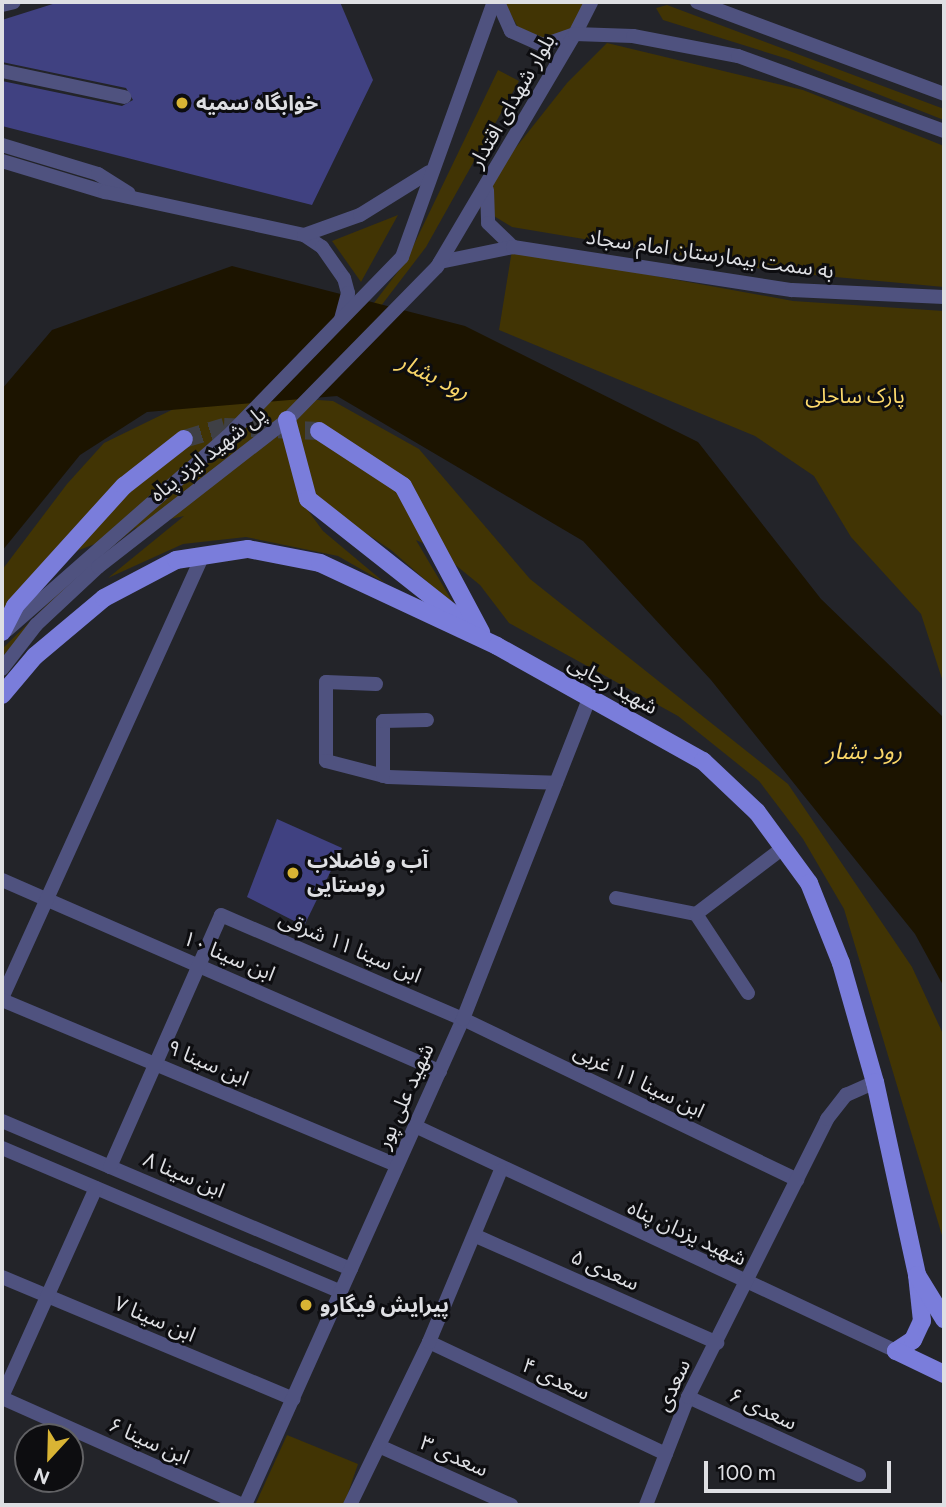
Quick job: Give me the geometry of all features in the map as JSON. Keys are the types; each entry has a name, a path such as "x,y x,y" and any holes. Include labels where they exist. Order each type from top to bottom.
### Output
{"main road":[{"path":"290,416 308,499 486,641"},
{"path":"319,431 403,486 486,641"},
{"path":"2,634 15,606 124,486 184,439"},
{"name":"شهید رجایی","path":"2,695 35,656 104,598 176,560 248,549 320,563 486,641 704,761 783,848 809,883 841,963 876,1082 917,1275"},
{"path":"917,1275 944,1320"},
{"path":"896,1352 913,1340 922,1321 917,1275"},
{"name":"شهید یزدان پناه","path":"896,1352 944,1374"}],"street":[{"path":"2,5 14,2"},
{"path":"496,2 505,24 525,41 551,44 575,34 591,2"},
{"name":"بلوار شهدای اقتدار","path":"402,257 429,172 496,2"},
{"path":"697,2 944,94"},
{"name":"بلوار شهدای اقتدار","path":"439,264 575,34 632,36 738,56 944,131"},
{"path":"2,71 124,97"},
{"path":"2,145 98,174 130,193"},
{"path":"2,161 105,192 130,193 304,235 336,263 348,293 340,321"},
{"path":"304,235 360,215 429,172"},
{"path":"487,186 488,223 513,247"},
{"path":"439,264 513,247"},
{"name":"به سمت بیمارستان امام سجاد","path":"513,247 792,290 944,297"},
{"name":"پل شهید ایزد پناه","path":"2,634 90,551 227,438 402,257"},
{"name":"پل شهید ایزد پناه","path":"2,669 36,625 98,567 290,416 439,264"},
{"path":"2,999 203,554"},
{"path":"376,684 326,682 326,761 383,776 556,783"},
{"name":"شهید علی پور","path":"243,1505 463,1018 589,699"},
{"path":"383,776 383,721 427,720"},
{"path":"696,914 783,848"},
{"name":"ابن سینا ۱۰","path":"2,880 440,1070"},
{"path":"616,898 696,914 748,993"},
{"name":"ابن سینا ۱۱ شرقی","path":"199,966 221,915 463,1018"},
{"path":"110,1167 199,966"},
{"name":"ابن سینا ۹","path":"2,999 397,1165"},
{"name":"ابن سینا ۱۱ غربی","path":"463,1018 797,1180"},
{"name":"سعدی","path":"646,1505 688,1397 836,1104 876,1082"},
{"name":"ابن سینا ۸","path":"2,1121 351,1269"},
{"name":"شهید یزدان پناه","path":"415,1126 745,1286 896,1352"},
{"path":"2,1148 341,1292"},
{"path":"350,1505 429,1342 476,1236 501,1170"},
{"path":"2,1398 96,1188"},
{"name":"سعدی ۵","path":"476,1236 717,1343"},
{"name":"ابن سینا ۷","path":"2,1278 293,1399"},
{"name":"سعدی ۴","path":"429,1342 666,1454"},
{"name":"سعدی ۶","path":"688,1397 859,1475"},
{"name":"ابن سینا ۶","path":"2,1398 243,1505"},
{"name":"سعدی ۳","path":"379,1446 510,1505"}],"green space":[{"path":"504,2 585,2 571,30 545,39 520,31"},
{"path":"667,5 944,109 944,120 788,59 663,20 656,8"},
{"path":"607,43 803,90 944,146 944,287 781,272 512,227 472,203 567,83"},
{"path":"498,70 519,81 426,247 371,319 289,398 333,401 419,449 530,579 788,784 912,967 944,1036 944,1242 844,909 803,839 759,781 678,716 509,623 480,585 436,549 416,540 455,606 391,550 340,516 304,505 323,531 385,583 338,556 246,537 183,544 108,578 184,516 157,522 135,528 82,571 2,657 2,649 118,535 51,561 2,618 2,570 67,484 104,443 364,316 406,261"},
{"path":"398,215 361,282 332,241"},
{"name":"پارک ساحلی","path":"512,250 793,301 944,311 944,685 921,614 851,537 814,476 755,436 499,330"},
{"path":"287,1435 358,1464 344,1505 255,1505"}],"water":[{"name":"رود بشار","path":"232,266 465,326 698,442 821,599 944,718 944,987 915,934 711,680 583,541 337,396 147,412 80,455 2,551 2,389 52,330"}],"building":[{"name":"خوابگاه سمیه","path":"59,2 340,2 373,80 312,205 2,126 2,81 122,106 133,100 126,88 2,62 2,20"},
{"name":"آب و فاضلاب روستایی","path":"277,819 342,848 304,926 247,897"}],"tunnel":[{"path":"184,439 224,427 319,431"}],"place":[{"name":"خوابگاه سمیه","path":"182,103"},
{"name":"آب و فاضلاب روستایی","path":"293,873"},
{"name":"پیرایش فیگارو","path":"306,1305"}]}
